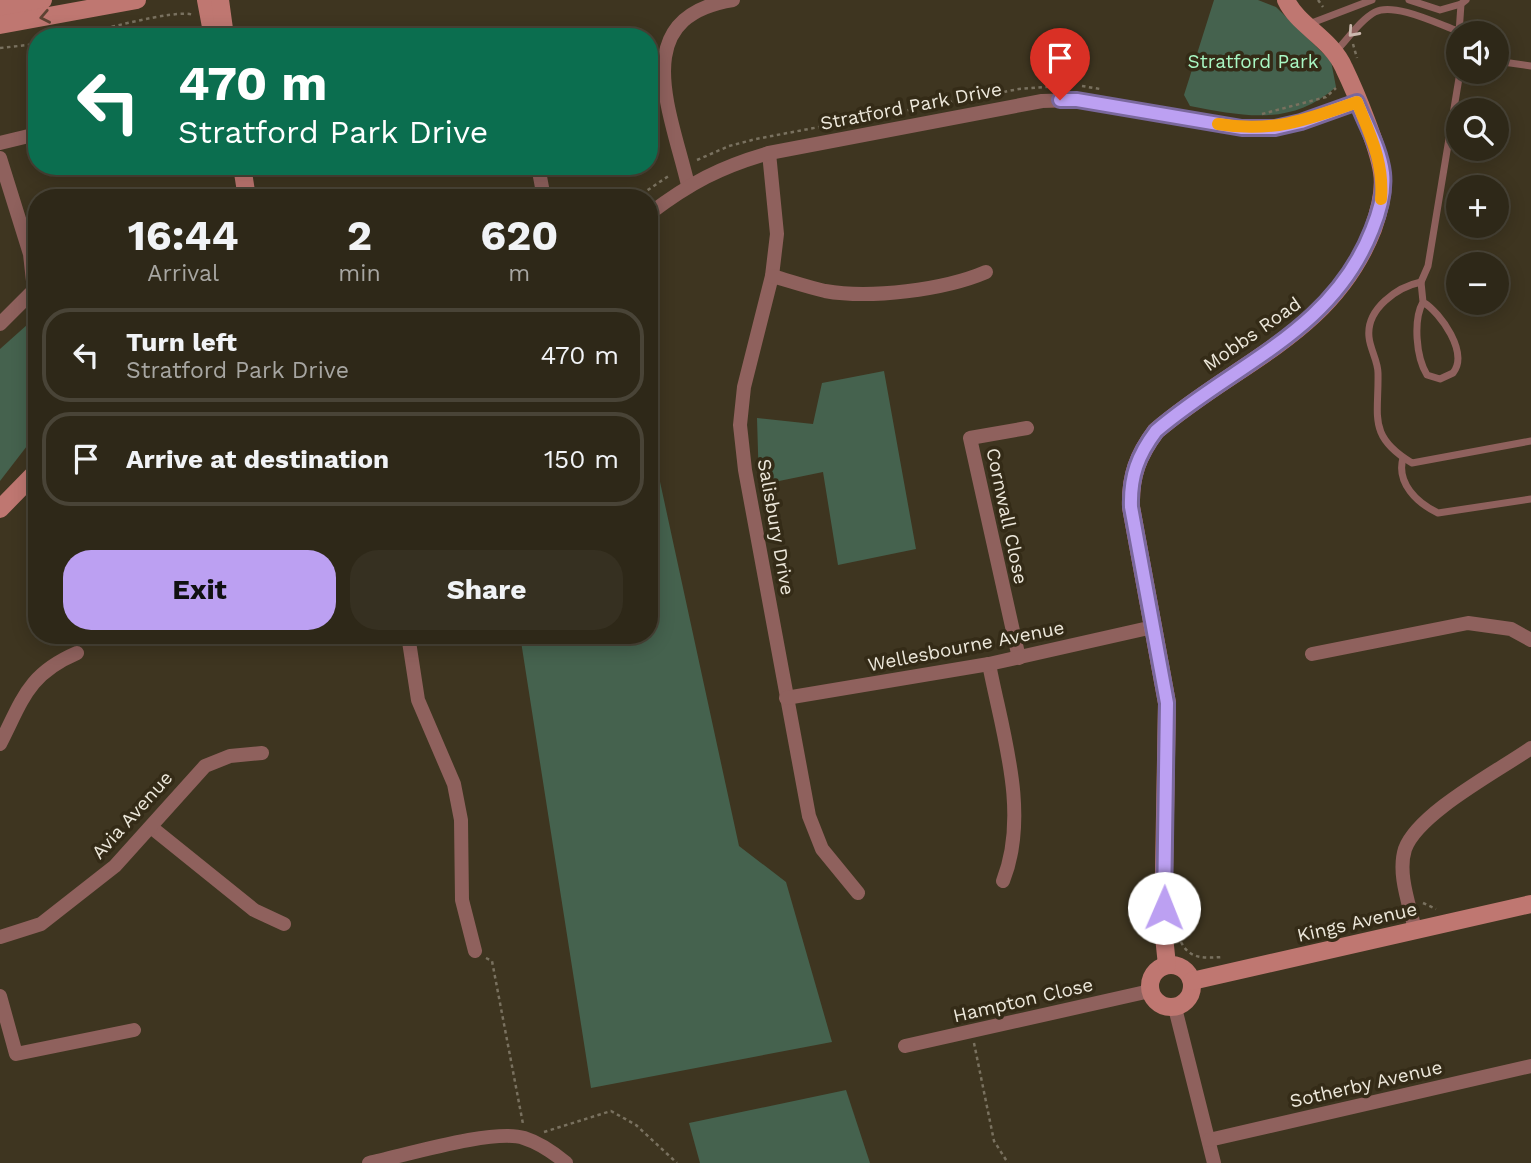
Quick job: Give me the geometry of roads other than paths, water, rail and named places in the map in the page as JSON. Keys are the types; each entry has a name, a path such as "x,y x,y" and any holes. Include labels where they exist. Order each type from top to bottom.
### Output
{"street":[{"path":"0,9 43,0"},
{"path":"0,25 136,0"},
{"path":"220,0 224,28"},
{"path":"688,185 663,73 665,53 675,27 690,13 710,4 733,0"},
{"name":"Mobbs Road","path":"1167,965 1163,927 1167,703 1131,507 1130,489 1137,460 1156,431 1309,322 1345,282 1377,218 1383,175 1378,154 1335,52 1295,13 1286,0"},
{"path":"202,7 210,28"},
{"name":"Stratford Park Drive","path":"658,207 688,185 727,165 769,153 1042,101 1077,100 1242,128 1275,128 1301,122 1357,102"},
{"path":"0,144 28,136"},
{"name":"Salisbury Drive","path":"769,153 777,234 772,276 744,387 740,425 786,698 809,816 822,849 858,893"},
{"path":"0,158 28,248"},
{"path":"772,276 825,290 875,293 970,279 986,272"},
{"path":"0,324 28,296"},
{"name":"Cornwall Close","path":"1019,658 970,438 1027,428"},
{"path":"0,509 28,480"},
{"path":"1312,654 1468,623 1510,629 1531,640"},
{"name":"Wellesbourne Avenue","path":"786,698 989,664 1153,628"},
{"path":"409,644 418,700 454,784 461,820 462,900 475,950"},
{"path":"0,744 40,673 78,653"},
{"path":"989,664 1015,805 1009,865 1003,881"},
{"path":"1415,930 1403,876 1405,850 1418,825 1531,748"},
{"name":"Avia Avenue","path":"0,937 41,924 115,866 151,827 177,793 205,766 230,756 262,753"},
{"path":"151,827 254,910 284,924"},
{"name":"Kings Avenue","path":"1192,981 1531,904"},
{"path":"1167,965 1180,967 1192,981 1191,995 1175,1008 1156,1002 1150,991 1151,977 1167,965"},
{"name":"Hampton Close","path":"905,1046 1150,991"},
{"path":"0,996 16,1054 134,1030"},
{"path":"1175,1008 1214,1163"},
{"name":"Sotherby Avenue","path":"1209,1140 1531,1066"},
{"path":"369,1163 503,1136 525,1138 566,1163"}],"lane":[{"path":"1309,24 1372,0"},
{"path":"1409,0 1440,10 1463,2 1460,21"},
{"path":"1335,52 1367,18 1381,9 1409,13 1446,27"},
{"path":"1509,63 1531,66"},
{"path":"1423,302 1430,306 1453,340 1459,355 1457,368 1440,379 1426,375 1419,351 1419,310 1423,302 1421,282 1427,266 1458,84"},
{"path":"1421,282 1402,288 1380,307 1369,324 1368,333 1378,374 1375,392 1378,423 1386,440 1403,458 1412,463 1531,441"},
{"path":"1403,458 1401,472 1413,496 1438,513 1531,499"}],"park label":[{"name":"Stratford Park","path":"1253,61"}]}
